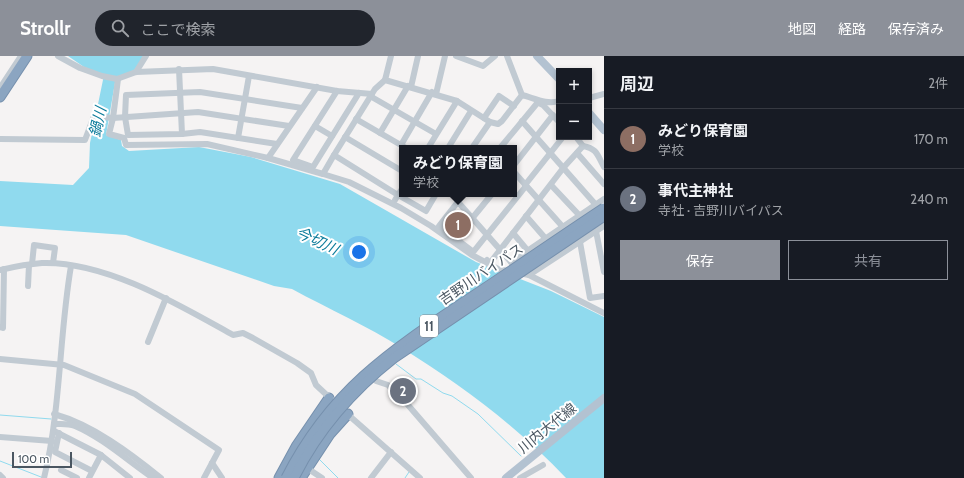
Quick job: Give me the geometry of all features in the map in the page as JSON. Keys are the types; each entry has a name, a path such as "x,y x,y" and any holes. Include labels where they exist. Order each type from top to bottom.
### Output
{"highway":[{"path":"0,98 27,56"},
{"name":"吉野川バイパス","path":"286,478 305,443 326,414 341,396 373,366 600,206"},
{"name":"吉野川バイパス","path":"294,478 310,448 332,418 346,401 377,372 394,358 604,216"},
{"path":"279,478 297,445 329,398"},
{"path":"301,478 333,430 348,414"}],"main road":[{"path":"537,56 556,76"},
{"path":"592,116 604,130"},
{"name":"川内大代線","path":"506,478 604,398"}],"street":[{"path":"0,88 21,56"},
{"path":"58,56 80,68 102,76 117,79 136,72 178,69 213,69 371,95 436,134"},
{"path":"136,72 146,56"},
{"path":"323,174 371,95 385,80 391,56"},
{"path":"380,133 409,86 418,56"},
{"path":"404,145 414,122 434,93 445,56"},
{"path":"456,56 483,66 495,56"},
{"path":"507,56 522,95 538,101 556,102"},
{"path":"178,69 182,134"},
{"path":"238,138 249,76"},
{"path":"117,79 109,134 124,138 126,145 207,144 268,158 350,182 401,208 431,226 472,255 498,269 529,275 604,226"},
{"path":"385,80 434,93 457,101 490,122 498,124 522,95"},
{"path":"268,158 317,87"},
{"path":"337,90 293,160 313,167 359,93"},
{"path":"277,144 200,132 182,134 128,135 126,95 200,92 302,108"},
{"path":"592,97 604,94"},
{"path":"484,118 499,96 514,106"},
{"path":"430,145 457,101"},
{"path":"538,101 556,118"},
{"path":"502,145 538,101"},
{"path":"450,145 471,110"},
{"path":"0,140 85,140 94,116 111,118 198,112 289,126"},
{"path":"517,160 553,115"},
{"path":"356,119 400,145"},
{"path":"522,121 600,206"},
{"path":"474,145 490,122"},
{"path":"315,126 332,136"},
{"path":"345,137 399,168"},
{"path":"517,196 560,140"},
{"path":"578,140 583,146 592,148 596,152 604,167"},
{"path":"462,197 439,226 490,263 583,146"},
{"path":"577,153 604,184"},
{"path":"334,155 399,195"},
{"path":"517,175 563,228 580,242 590,298 604,296"},
{"path":"551,185 580,216"},
{"path":"402,197 426,211 434,197"},
{"path":"456,238 490,197"},
{"path":"474,252 516,197"},
{"path":"511,262 580,216 600,206 604,199"},
{"path":"458,202 511,262 529,275 604,313"},
{"path":"526,216 546,239"},
{"path":"596,231 604,272"},
{"path":"513,233 528,251"},
{"path":"28,286 34,245 54,248 53,264"},
{"path":"0,327 2,328 2,270 30,265 53,264 91,269 110,275 166,298 233,335 243,333 254,338 297,363 311,373 316,385 329,398 420,478"},
{"path":"44,478 55,423 65,306 71,266"},
{"path":"148,342 166,298"},
{"path":"0,359 60,364 135,394 195,432 219,450 204,478"},
{"path":"376,381 388,385 408,405 471,478"},
{"path":"316,417 333,430"},
{"path":"55,423 74,423 112,443 161,478"},
{"path":"55,423 74,423 104,442 153,478"},
{"path":"55,423 101,455 130,478"},
{"path":"55,423 55,452 92,471"},
{"path":"0,437 52,441"},
{"path":"371,478 391,452"},
{"path":"88,478 101,455"},
{"path":"212,463 222,478"},
{"path":"520,478 543,465"},
{"path":"307,468 322,478"},
{"path":"61,470 77,478"},
{"path":"0,475 3,478"}],"water":[{"path":"68,56 144,56 133,72 116,77 106,135 121,140 122,146 129,151 199,147 251,157 340,184 476,262 551,291 604,317 604,478 566,478 548,459 509,424 446,377 389,340 292,289 274,286 126,235 0,226 0,181 73,185 89,168 90,143 104,75 84,67"}],"waterway":[{"path":"396,364 416,379 421,379 443,393 452,396 478,414 521,456"},
{"path":"0,415 51,419"},
{"path":"319,459 338,478"},
{"path":"0,461 41,477"},
{"path":"405,478 409,472"}],"place":[{"name":"みどり保育園","path":"458,225"},
{"name":"事代主神社","path":"403,391"}],"water label":[{"name":"鍋川","path":"98,122"},
{"name":"今切川","path":"317,241"}]}
